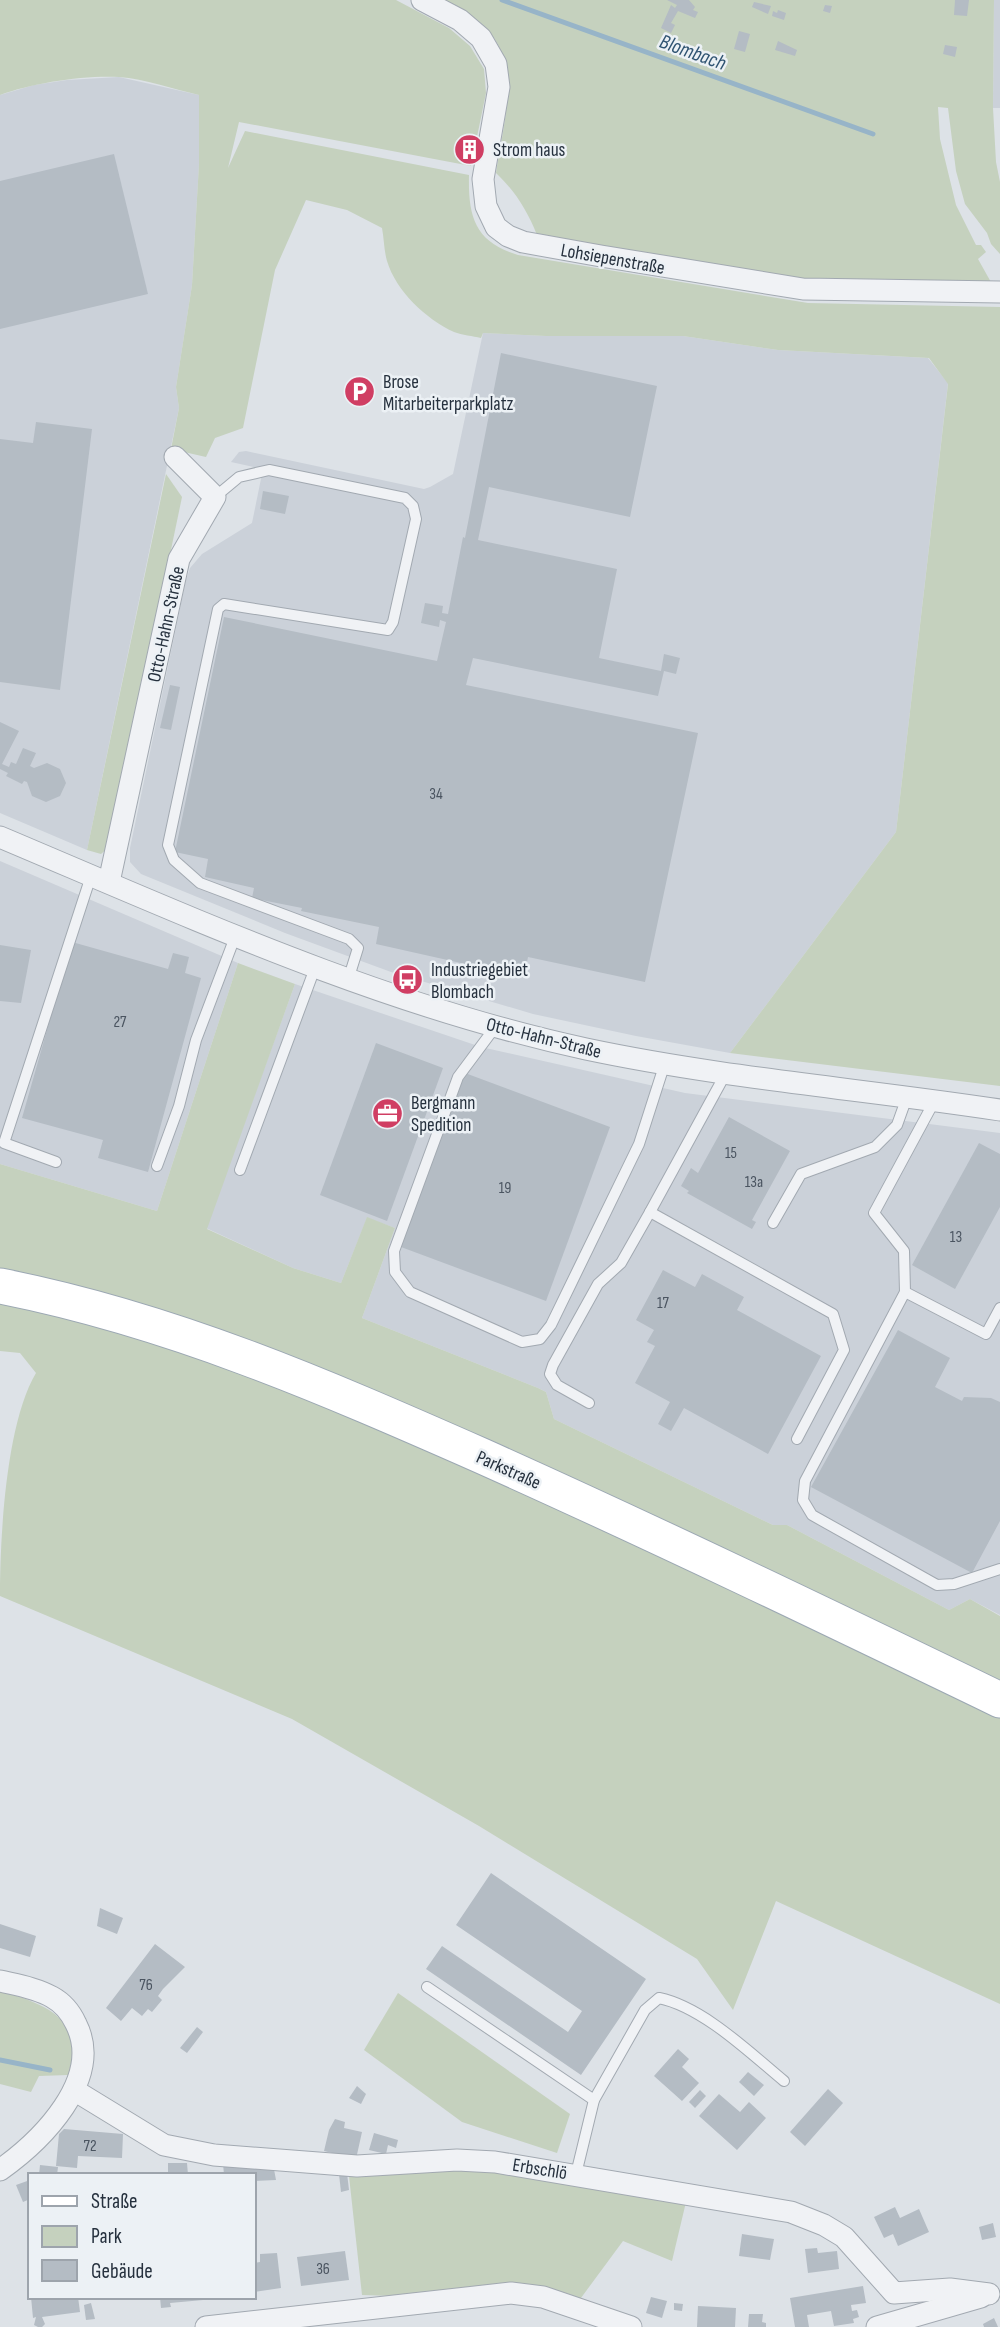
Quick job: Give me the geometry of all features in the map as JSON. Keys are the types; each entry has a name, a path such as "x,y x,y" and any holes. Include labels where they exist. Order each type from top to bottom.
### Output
{"main road":[{"name":"Parkstraße","path":"0,1286 131,1317 320,1385 541,1482 1000,1700"}],"street":[{"name":"Lohsiepenstraße","path":"422,0 460,20 481,38 496,64 499,87 483,179 486,205 496,227 508,236 523,242 803,289 1000,292"},
{"path":"175,457 215,497"},
{"name":"Otto-Hahn-Straße","path":"100,879 179,559 215,497"},
{"name":"Otto-Hahn-Straße","path":"0,837 314,968 496,1026 586,1049 665,1063 1000,1110"},
{"path":"0,1981 52,1997 65,2007 81,2033 84,2058 74,2090 50,2125 23,2153 0,2170"},
{"name":"Erbschlö","path":"74,2090 164,2146 214,2155 357,2166 457,2160 495,2162 791,2212 824,2225 844,2237 894,2293 950,2289 994,2293"},
{"path":"206,2327 303,2322 511,2293 543,2297 631,2327"},
{"name":"Erbschlö","path":"877,2327 904,2323 994,2293"}],"lane":[{"path":"215,497 239,477 269,470 405,498 413,506 416,519 393,622 388,629 224,604 218,609 168,845 174,860 200,883 349,939 358,948 348,980"},
{"path":"56,1162 4,1143 100,879"},
{"path":"157,1166 179,1106 196,1040 235,937"},
{"path":"240,1170 314,968"},
{"path":"496,1026 458,1077 394,1251 395,1272 410,1292 522,1342 540,1339 551,1325 639,1144 665,1063"},
{"path":"589,1404 556,1385 550,1374 553,1365 598,1284 621,1263 726,1073"},
{"path":"773,1223 801,1174 875,1147 897,1125 907,1097"},
{"path":"935,1100 874,1213 904,1251 905,1292 805,1481 803,1500 812,1515 937,1585 954,1584 1000,1569"},
{"path":"650,1212 833,1314 844,1350 797,1439"},
{"path":"905,1292 986,1334 1000,1308"},
{"path":"427,1987 594,2101"},
{"path":"576,2174 594,2101 645,2010 659,1998 674,2001 711,2023 784,2081"}],"shaded area":[{"path":"994,0 1000,0 1000,108 993,108"},
{"path":"119,77 199,95 199,164 192,285 176,387 179,408 87,850 0,813 0,95 34,85 67,80"},
{"path":"483,333 683,336 778,350 928,358 948,383 896,832 730,1053 533,1014 391,972 285,933 141,874 130,862 130,848 190,568 202,554 252,523 263,469 231,462 239,452 246,451 424,489 430,487 453,474"},
{"path":"0,861 238,963 157,1211 0,1164"},
{"path":"295,984 481,1047 685,1093 1000,1133 1000,1615 970,1599 949,1610 787,1525 773,1525 554,1419 546,1392 538,1388 362,1318 395,1228 367,1218 341,1283 293,1268 206,1228"}],"green space":[{"path":"0,0 396,0 449,28 470,46 484,69 486,93 471,166 239,122 228,168 245,131 469,175 470,203 477,226 492,243 518,255 808,303 1000,307 1000,1086 730,1053 896,832 948,384 929,358 778,350 683,336 483,333 481,338 460,334 423,312 397,283 387,261 382,228 347,210 306,200 275,270 243,428 215,438 206,457 171,449 179,408 176,387 192,285 199,164 199,95 139,80 105,77 42,84 0,95"},
{"path":"440,0 994,0 993,108 1000,182 1000,254 965,204 956,171 948,108 938,107 940,139 956,205 976,245 981,245 986,252 978,259 992,284 797,281 537,235 520,201 496,173 506,113 506,72 502,53 493,36 478,21"},
{"path":"166,474 182,497 109,847 101,854 87,850"},
{"path":"238,963 295,984 207,1229 293,1268 341,1283 367,1217 395,1228 362,1318 538,1388 546,1392 554,1419 773,1525 787,1525 949,1610 970,1599 1000,1616 1000,2004 776,1901 733,2010 697,1959 479,1826 292,1719 0,1596 3,1512 11,1450 26,1394 36,1373 20,1353 0,1351 0,1164 157,1211"},
{"path":"0,1991 46,2008 58,2016 71,2040 72,2056 68,2075 39,2076 31,2092 0,2084"},
{"path":"398,1993 570,2114 557,2153 462,2122 364,2050"},
{"path":"457,2169 534,2172 686,2202 672,2261 623,2241 578,2302 362,2295 349,2176"}],"building":[{"path":"667,0 689,0 695,7 693,10 698,12 695,18 678,11 671,23 675,25 671,33 661,28 671,5 675,8 677,5"},
{"path":"955,0 969,0 967,16 954,15"},
{"path":"754,2 771,6 768,14 752,7"},
{"path":"825,5 832,6 830,13 823,11"},
{"path":"778,10 786,13 784,20 772,16 773,11 777,13"},
{"path":"739,31 750,34 745,52 734,49"},
{"path":"778,41 797,50 795,56 775,50"},
{"path":"945,45 957,47 955,57 943,54"},
{"name":"Strom haus","path":"467,140 476,142 473,158 464,157"},
{"path":"114,154 148,294 0,329 0,181"},
{"path":"501,353 657,386 630,517 489,487 478,540 617,569 599,658 661,671 664,654 680,658 676,674 664,671 658,696 473,658 466,685 698,733 645,982 528,957 524,977 376,944 379,927 252,898 254,888 205,877 208,859 175,852 224,617 437,661 446,622 440,620 439,627 421,623 425,603 443,606 442,613 448,614"},
{"path":"36,422 92,429 60,690 0,682 0,439 33,443"},
{"path":"263,491 289,496 285,514 260,509"},
{"path":"170,685 180,687 171,730 160,728"},
{"path":"0,722 19,731 2,764 9,767 11,762 16,764 23,748 36,753 30,766 34,768 47,763 60,769 66,783 60,796 46,802 32,796 27,782 22,784 6,776 8,773 0,769"},
{"path":"72,942 168,969 173,953 189,957 185,973 201,978 148,1172 98,1158 103,1140 22,1118"},
{"path":"0,945 31,950 21,1003 0,1001"},
{"path":"376,1043 443,1068 387,1221 320,1195"},
{"path":"465,1073 610,1127 546,1301 401,1247"},
{"path":"729,1117 790,1151 752,1220 756,1222 752,1229 687,1193 689,1191 681,1186 691,1168 698,1173"},
{"path":"979,1143 1000,1154 1000,1207 955,1289 912,1265"},
{"path":"663,1270 695,1287 702,1274 744,1297 737,1310 821,1356 768,1454 684,1408 671,1431 658,1424 670,1402 635,1383 655,1346 647,1342 654,1330 636,1320"},
{"path":"898,1330 950,1358 935,1387 962,1401 964,1397 991,1398 1000,1402 1000,1521 972,1573 811,1487"},
{"path":"491,1873 646,1979 581,2075 426,1969 442,1946 568,2032 582,2011 456,1925"},
{"path":"100,1908 123,1918 117,1934 97,1926"},
{"path":"0,1924 36,1936 30,1957 0,1948"},
{"path":"155,1944 185,1967 163,1989 158,1996 162,2000 152,2012 148,2009 142,2016 132,2008 121,2021 106,2008"},
{"path":"197,2027 203,2032 187,2053 180,2048"},
{"path":"678,2049 689,2059 682,2067 699,2083 682,2101 654,2076"},
{"path":"748,2072 764,2085 754,2096 739,2082"},
{"path":"357,2086 366,2094 361,2104 349,2098"},
{"path":"828,2089 843,2103 805,2146 790,2132"},
{"path":"700,2090 706,2096 695,2108 689,2102"},
{"path":"719,2094 740,2112 749,2102 766,2118 737,2150 699,2116"},
{"path":"335,2119 345,2122 344,2128 362,2132 356,2159 324,2151"},
{"path":"64,2129 123,2134 122,2158 78,2156 77,2168 56,2166 59,2134"},
{"path":"374,2133 398,2140 396,2148 388,2145 386,2154 369,2150"},
{"path":"168,2163 187,2163 188,2173 168,2173"},
{"path":"223,2163 273,2164 276,2180 256,2181 256,2173 224,2173"},
{"path":"40,2165 58,2167 57,2173 39,2173"},
{"path":"347,2173 349,2190 341,2192 339,2174"},
{"path":"28,2181 28,2200 23,2202 16,2185"},
{"path":"895,2207 900,2218 919,2209 929,2232 898,2246 893,2234 884,2238 874,2217"},
{"path":"993,2223 996,2237 982,2240 979,2227"},
{"path":"742,2234 774,2239 770,2260 739,2256"},
{"path":"817,2248 818,2253 837,2251 839,2269 808,2273 805,2249"},
{"path":"345,2251 349,2280 301,2286 297,2257"},
{"path":"277,2253 281,2288 256,2292 256,2263 260,2262 260,2254"},
{"path":"863,2286 866,2303 851,2305 852,2311 857,2310 859,2317 853,2319 854,2323 834,2326 831,2311 807,2315 809,2327 795,2327 790,2298"},
{"path":"651,2297 667,2301 662,2318 646,2313"},
{"path":"31,2299 78,2299 80,2312 42,2317 45,2324 42,2327 34,2325 36,2317 33,2318"},
{"path":"160,2299 203,2299 170,2303 171,2307 161,2308"},
{"path":"91,2303 95,2319 86,2320 84,2305"},
{"path":"674,2303 683,2304 682,2311 674,2310"},
{"path":"698,2306 736,2308 735,2327 697,2327"},
{"path":"749,2314 763,2314 762,2322 766,2323 766,2327 748,2327"},
{"path":"994,2318 998,2327 984,2327 983,2324"}],"waterway":[{"name":"Blombach","path":"502,0 873,134"},
{"path":"0,2060 50,2070"}],"place":[{"name":"Strom haus","path":"470,149"},
{"name":"Brose Mitarbeiterparkplatz","path":"360,392"},
{"name":"Industriegebiet Blombach","path":"408,980"},
{"name":"Bergmann Spedition","path":"388,1113"}]}
